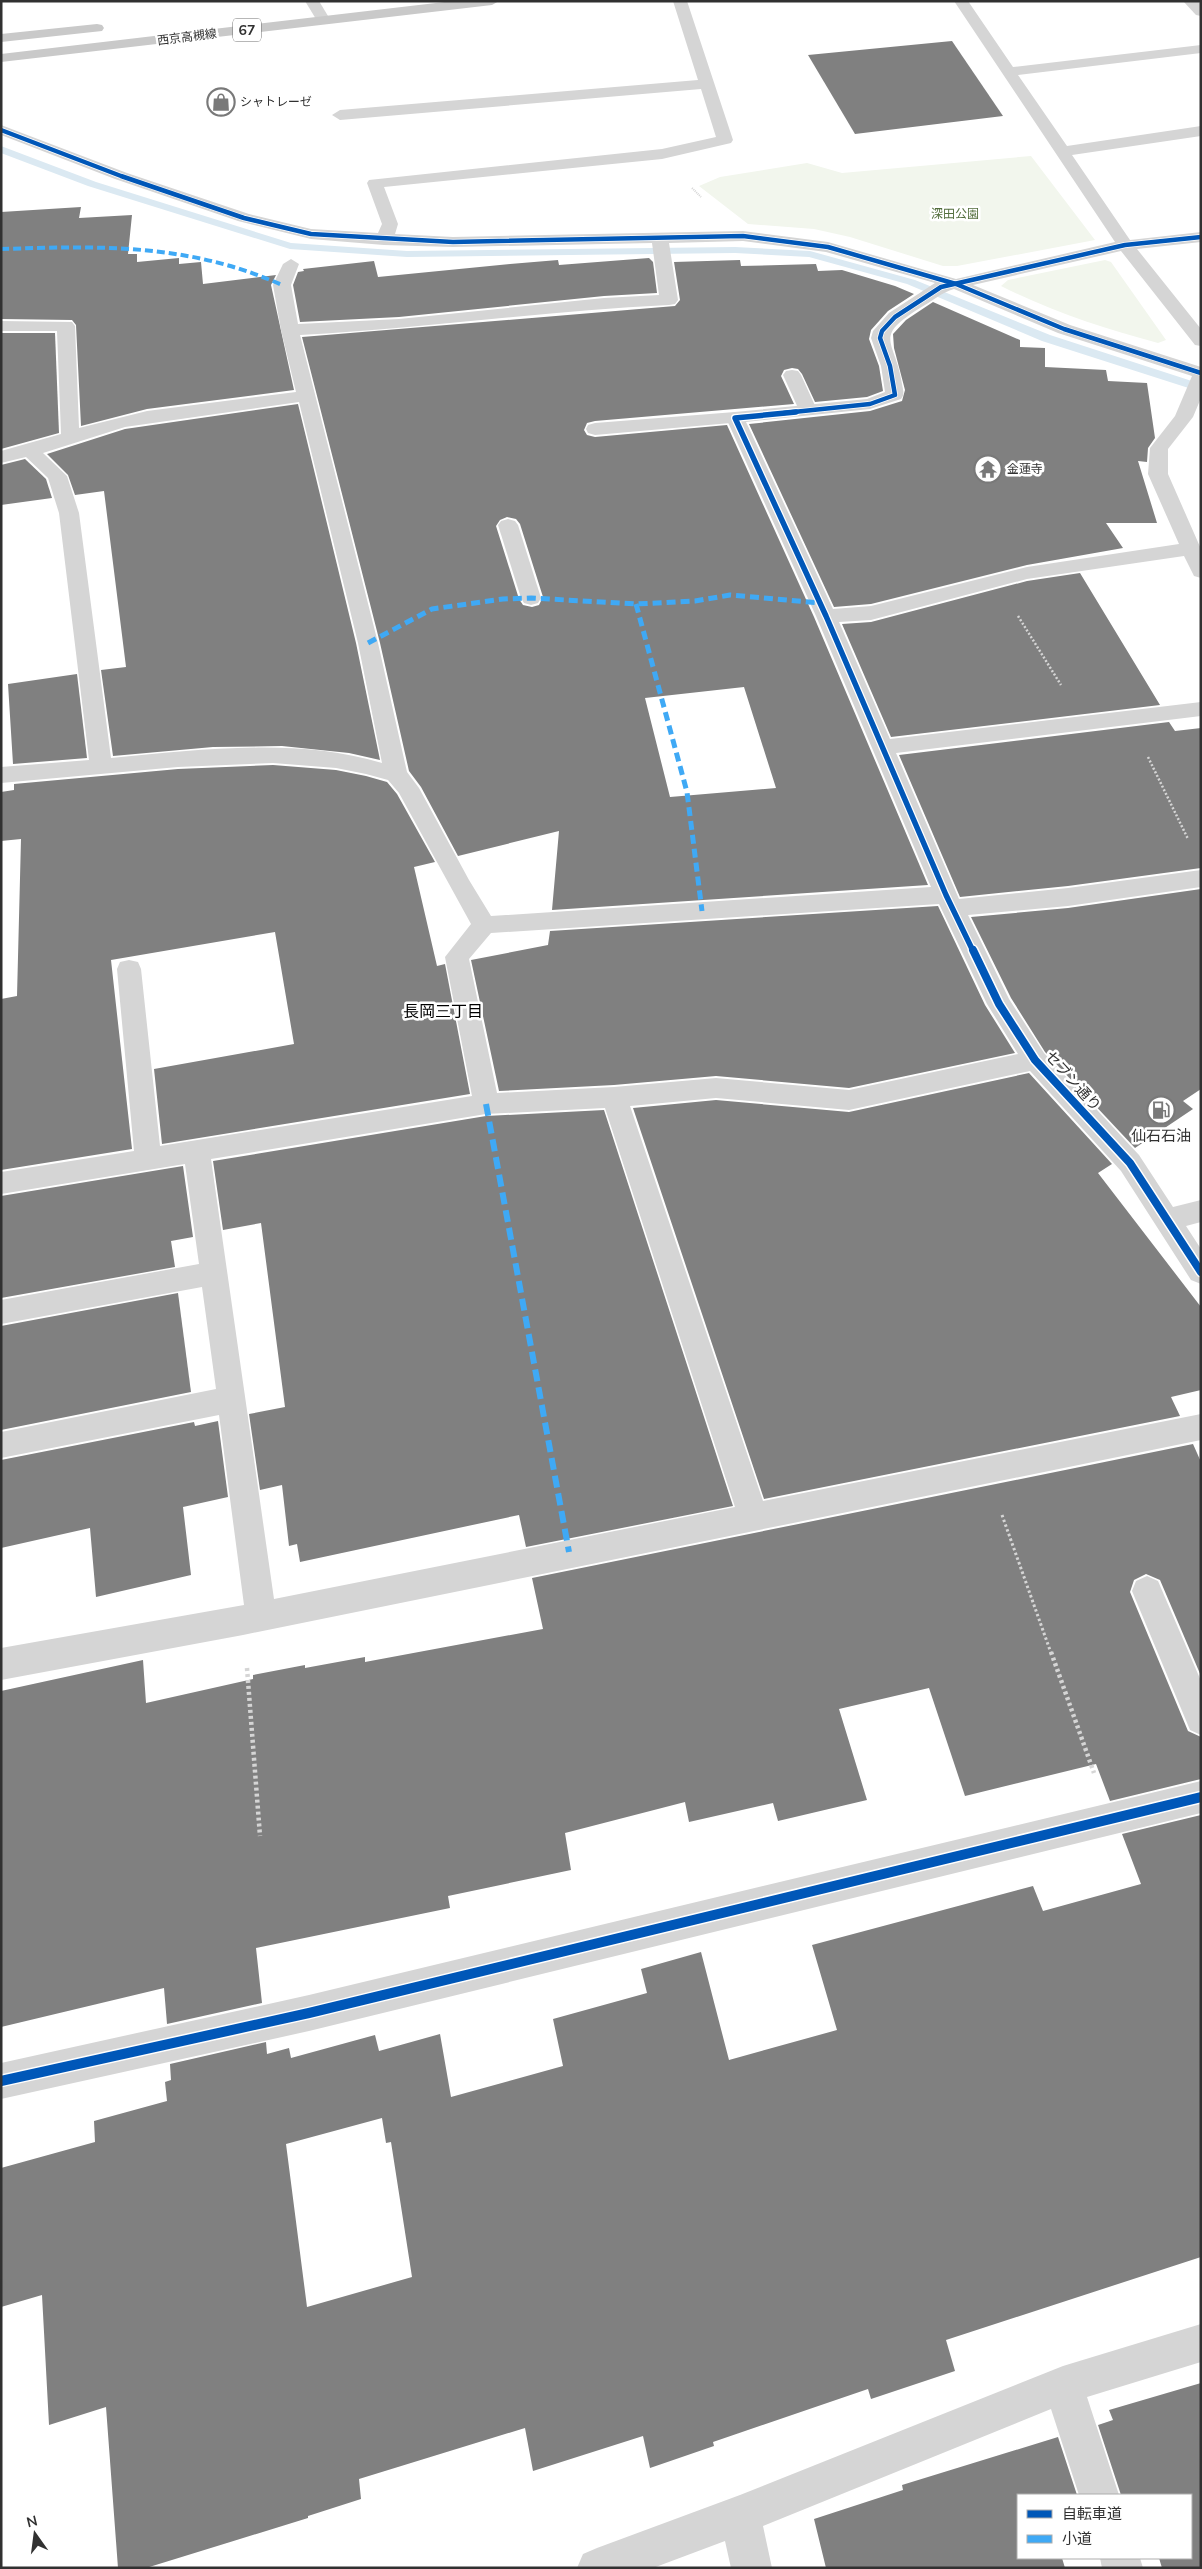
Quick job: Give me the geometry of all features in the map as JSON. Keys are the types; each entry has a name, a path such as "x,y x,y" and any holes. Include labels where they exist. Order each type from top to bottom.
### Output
{"main road":[{"name":"西京高槻線","path":"1,58 492,1"},
{"path":"296,8 314,3 335,3"},
{"path":"1,38 109,27"}],"street":[{"path":"384,240 390,224 375,183 662,154 724,140 680,1"},
{"path":"961,1 1125,245 1201,341"},
{"path":"1190,1 1201,12"},
{"path":"314,3 324,21"},
{"path":"1007,72 1201,49"},
{"path":"340,115 706,84"},
{"path":"1,130 121,176 244,218 311,234 384,240 453,242 660,236 742,236 828,247 942,289 1064,330 1198,381 1184,417 1159,448 1158,474 1192,544 1201,572"},
{"path":"1061,152 1201,131"},
{"path":"290,330 399,324 604,303 669,300 661,259 660,236"},
{"path":"595,429 735,418 870,404 895,395 888,358 880,339 882,329 894,317 942,289 1125,245 1201,237"},
{"path":"291,264 282,285 290,330 368,643 396,775"},
{"path":"1,326 66,326 70,438"},
{"path":"792,375 808,410"},
{"path":"1,457 30,452 126,420 306,396"},
{"name":"セブン通り","path":"735,418 826,616 949,902 999,1004 1035,1060 1130,1162 1201,1272"},
{"path":"30,452 58,476 69,512 101,766"},
{"path":"508,525 531,598"},
{"path":"826,616 871,613 1027,573 1192,544"},
{"path":"883,747 1201,709"},
{"path":"1,775 224,756 329,759 375,767 396,775 408,788 459,884 484,924"},
{"path":"486,1104 457,957 484,924 1068,896 1201,878"},
{"path":"129,969 148,1160"},
{"path":"1,1183 486,1104 614,1097 716,1088 849,1100 1035,1060"},
{"path":"614,1097 753,1516"},
{"path":"197,1152 232,1399 252,1618"},
{"path":"1166,1220 1201,1211"},
{"path":"1,1312 214,1273"},
{"path":"1,1445 232,1399"},
{"path":"1,1664 252,1618 1201,1427"},
{"path":"1147,1591 1201,1719"},
{"path":"1,2081 309,2013 1201,1797"},
{"path":"597,2568 740,2515 1063,2385 1201,2343"},
{"path":"1063,2385 1100,2494"},
{"path":"740,2515 752,2568"}],"path":[{"path":"706,145 720,177 691,189 742,236"},
{"path":"996,580 1085,724"},
{"path":"1130,718 1192,848"},
{"path":"985,1469 1110,1819"},
{"path":"252,1618 260,1836"}],"green space":[{"name":"深田公園","path":"1031,156 1095,240 957,266 943,266 850,237 814,229 748,224 699,186 720,177 807,163 842,173"},
{"path":"1105,260 1111,262 1166,340 1158,343 1097,325 1059,312 1001,286 1008,280"}],"building":[{"path":"952,41 1003,116 855,134 808,55"},
{"path":"81,207 79,218 132,215 128,254 137,254 137,262 179,258 179,264 201,262 203,284 276,275 271,285 294,390 147,409 81,426 76,325 72,320 1,319 1,212"},
{"path":"649,258 653,262 657,293 604,296 399,317 300,322 293,285 298,272 304,271 303,269 374,261 378,277 558,260 559,265"},
{"path":"740,260 741,266 816,264 818,271 842,270 895,286 914,294 888,311 871,330 869,339 879,366 883,391 867,397 815,402 802,374 798,369 792,368 784,370 781,376 794,404 595,421 587,423 584,430 587,435 595,437 727,425 814,617 928,885 552,910 559,831 458,856 421,787 409,771 380,643 302,337 675,306 680,300 674,262","holes":["507,517 516,519 520,524 543,597 539,605 532,607 523,605 519,599 496,526 500,520","744,687 776,788 670,797 645,698"]},
{"path":"933,302 1020,340 1020,347 1045,348 1045,367 1106,370 1108,381 1147,383 1155,438 1148,448 1147,462 1138,461 1157,523 1106,523 1123,548 1027,565 871,604 834,607 749,424 870,411 902,401 905,390 894,348 893,334 906,320"},
{"path":"1,333 55,333 59,433 1,449"},
{"path":"298,404 356,643 380,760 349,753 282,746 213,747 113,756 101,670 126,667 104,491 75,495 68,475 47,454 125,429"},
{"path":"25,459 46,479 52,498 1,505 1,465"},
{"path":"1080,573 1160,705 891,737 842,624 871,622 1027,581"},
{"path":"77,674 87,758 13,764 8,684"},
{"path":"1169,722 1175,731 1201,728 1201,868 1068,886 960,897 899,755"},
{"path":"273,765 336,770 366,776 387,782 397,794 435,862 414,867 437,966 445,964 470,1094 162,1144 154,1069 294,1044 275,932 111,960 132,1149 1,1170 1,999 17,996 21,839 1,841 1,792 14,790 14,784 178,769"},
{"path":"1201,889 1201,1089 1183,1101 1193,1109 1135,1148 1045,1052 1011,998 971,917 1068,908"},
{"path":"938,906 985,1005 1015,1053 849,1088 716,1076 614,1085 499,1091 471,960 548,945 550,931"},
{"path":"1029,1073 1112,1164 1098,1173 1201,1307 1201,1390 1171,1397 1180,1416 764,1499 633,1108 716,1100 849,1112"},
{"path":"604,1110 733,1506 526,1547 519,1515 300,1562 297,1544 289,1546 282,1485 260,1490 249,1414 285,1407 261,1223 223,1230 213,1161 486,1116"},
{"path":"183,1166 193,1237 171,1241 175,1267 1,1298 1,1196"},
{"path":"178,1293 191,1392 1,1430 1,1326"},
{"path":"218,1421 228,1497 183,1507 191,1575 96,1597 90,1528 1,1548 1,1460 194,1422 195,1426"},
{"path":"1193,1444 1201,1462 1201,1676 1160,1580 1146,1574 1134,1580 1130,1592 1188,1731 1201,1737 1201,1779 1110,1801 1096,1764 965,1796 929,1688 839,1709 867,1800 778,1821 773,1803 689,1822 685,1802 565,1833 571,1870 448,1896 450,1908 256,1948 262,2003 167,2024 164,1988 1,2027 1,1691 143,1660 146,1703 253,1679 253,1675 305,1665 305,1668 365,1657 365,1662 543,1629 532,1578"},
{"path":"1201,1815 1201,2257 946,2340 955,2371 871,2399 868,2389 713,2442 714,2446 650,2468 643,2436 533,2471 525,2428 359,2479 361,2499 308,2516 308,2518 146,2568 118,2568 106,2407 49,2425 42,2295 1,2307 1,2168 95,2142 94,2121 167,2101 165,2082 171,2080 170,2064 266,2042 267,2054 289,2048 291,2058 375,2035 379,2051 440,2034 451,2097 563,2066 553,2019 647,1993 641,1969 701,1952 729,2060 837,2030 812,1945 1033,1886 1043,1911 1141,1884 1122,1834","holes":["382,2118 386,2143 391,2142 412,2277 307,2307 286,2144"]},
{"path":"1201,2383 1201,2568 1162,2568 1159,2559 1192,2559 1192,2494 1121,2494 1098,2425 1113,2420 1109,2410"},
{"path":"1058,2437 1077,2494 1017,2494 1017,2559 1062,2559 1065,2568 826,2568 814,2519 903,2490 902,2485"}],"waterway":[{"path":"1,149 92,184 290,246 407,254 735,250 810,254 911,282 1046,338 1201,388"}],"marked path":[{"path":"1,249 101,246 145,249 205,259 246,269 282,285"},
{"path":"368,643 432,609 503,599 531,598 636,604 695,601 730,595 820,603"},
{"path":"636,604 687,792 702,911"},
{"path":"486,1104 569,1552"}],"cycle path":[{"path":"1,130 121,176 244,218 311,234 453,242 743,236 828,247 956,284 1064,329 1201,373"},
{"path":"1201,237 1125,245 941,287 895,317 882,331 881,343 890,366 895,395 870,404 735,418 826,616 946,895 999,1004 1035,1060 1130,1163 1201,1272"},
{"path":"1,2081 309,2013 1201,1797"}],"place":[{"name":"シャトレーゼ","path":"221,102"},
{"name":"金蓮寺","path":"988,469"},
{"name":"仙石石油","path":"1161,1110"}],"district":[{"name":"長岡三丁目","path":"443,1011"}]}
